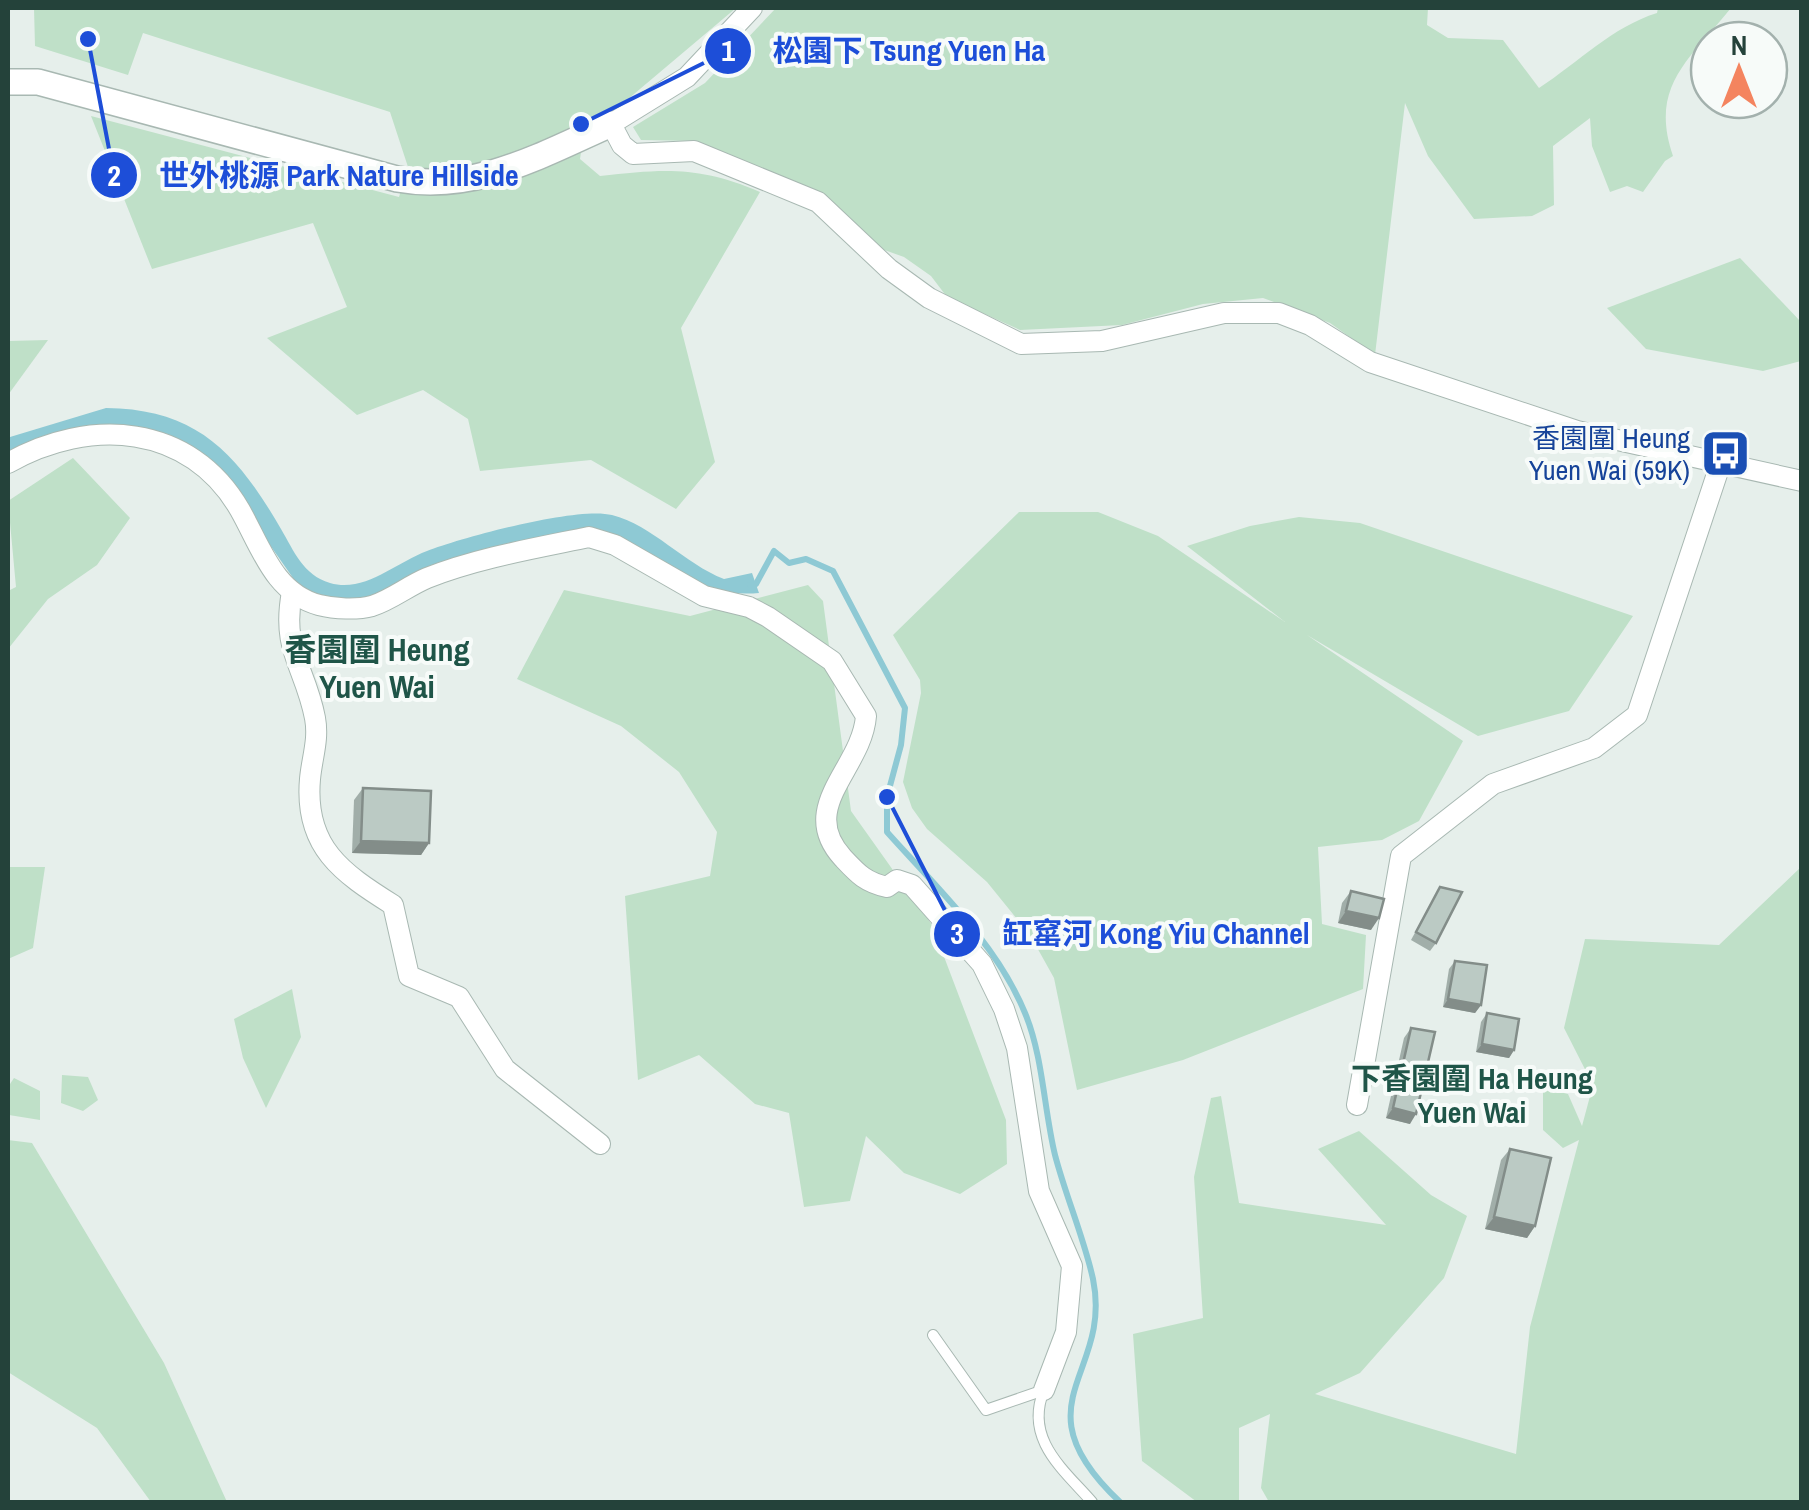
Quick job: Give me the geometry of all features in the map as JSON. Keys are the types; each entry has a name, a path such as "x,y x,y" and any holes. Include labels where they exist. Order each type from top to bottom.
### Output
{"street":[{"path":"8,82 38,82 397,179 432,184 497,173 611,124 686,77 752,8"},
{"path":"611,124 624,149 633,154 694,152 818,202 890,269 928,298 1021,344 1102,342 1224,313 1280,313 1384,367 1577,431 1802,481"},
{"path":"8,463 56,442 99,434 136,433 166,440 212,474 238,506 275,576 292,592 321,606 373,606 427,578 589,537 615,545 704,596 750,607 832,661 866,716 860,748 824,804 825,826 834,849 865,882 887,888 897,880 912,885 958,932 982,964 1017,1048 1040,1191 1072,1266 1066,1332 1044,1390"},
{"path":"1357,1105 1388,948 1400,858 1493,784 1594,748 1637,715 1721,462"},
{"path":"292,592 288,640 318,734 311,800 313,818 329,860 393,905 409,976 459,996 505,1069 600,1144"}],"lane":[{"path":"934,1335 986,1410 1044,1390"},
{"path":"1044,1390 1038,1419 1044,1447 1092,1502"}],"green space":[{"path":"34,8 736,8 621,105 586,119 580,159 600,176 682,172 718,178 760,192 681,328 715,462 676,509 591,460 480,471 468,419 423,390 357,415 267,338 347,307 313,223 152,269 91,116 399,197 408,167 390,112 143,33 128,75 35,46"},
{"path":"776,8 1428,8 1427,25 1448,38 1503,40 1539,88 1610,36 1657,13 1658,8 1731,8 1721,20 1689,20 1689,58 1677,75 1666,111 1673,156 1643,192 1627,186 1610,192 1592,146 1590,118 1553,146 1554,205 1532,216 1474,219 1428,156 1405,103 1375,355 1330,323 1263,298 1203,304 1122,325 1020,330 947,297 931,276 904,257 876,247 837,206 695,141 641,140 633,127 705,83"},
{"path":"1740,258 1801,322 1801,361 1763,371 1646,349 1607,308"},
{"path":"48,340 8,395 8,341"},
{"path":"73,458 130,518 97,565 48,599 8,649 8,591 16,587 8,501"},
{"path":"1019,512 1098,512 1158,536 1285,622 1187,546 1250,526 1299,517 1360,523 1633,616 1569,711 1478,736 1307,635 1463,741 1419,821 1382,840 1318,847 1322,924 1366,935 1363,989 1183,1060 1077,1090 1054,978 1030,935 987,882 927,829 912,808 903,782 921,693 920,680 893,635"},
{"path":"808,585 823,601 851,811 932,925 1006,1120 1007,1164 960,1194 904,1173 866,1136 850,1201 804,1207 789,1113 755,1104 699,1055 638,1080 625,896 710,876 717,832 679,772 621,726 517,679 564,590 690,616"},
{"path":"8,867 45,867 33,948 8,959"},
{"path":"1801,867 1801,1502 1269,1502 1261,1488 1270,1414 1239,1428 1239,1502 1197,1502 1142,1461 1133,1334 1203,1318 1194,1177 1211,1098 1221,1096 1239,1203 1386,1225 1318,1149 1359,1131 1431,1195 1467,1216 1444,1278 1360,1373 1315,1394 1516,1454 1530,1327 1579,1140 1563,1148 1543,1130 1543,1088 1568,1094 1582,1126 1593,1085 1564,1028 1585,939 1719,945"},
{"path":"292,989 301,1037 266,1108 243,1058 234,1019"},
{"path":"62,1075 88,1077 98,1100 83,1111 61,1103"},
{"path":"14,1078 40,1091 40,1120 9,1115 8,1087"},
{"path":"8,1140 32,1143 164,1363 227,1502 151,1502 97,1428 8,1372"}],"water":[{"path":"106,408 166,417 211,440 248,478 300,561 330,583 343,585 368,580 427,551 492,531 596,513 641,527 724,579 752,573 759,593 716,590 695,583 597,531 378,597 329,602 300,588 221,475 168,434 112,427 8,457 10,437"}],"building":[{"path":"363,788 431,791 429,843 361,841"},
{"path":"1440,887 1462,892 1436,943 1416,932"},
{"path":"1351,891 1384,899 1379,918 1346,911"},
{"path":"1455,961 1487,965 1481,1005 1448,999"},
{"path":"1487,1013 1519,1019 1514,1050 1482,1044"},
{"path":"1411,1028 1435,1032 1416,1114 1393,1108"},
{"path":"1510,1149 1551,1158 1535,1226 1494,1217"}],"waterway":[{"path":"750,585 756,584 774,551 789,563 806,559 833,571 905,708 901,745 887,797 887,832 945,895 999,963 1031,1030 1055,1155 1093,1279 1096,1312 1075,1390 1071,1414 1074,1439 1090,1468 1120,1502"}],"place":[{"name":"世外桃源 Park Nature Hillside","path":"88,39"},
{"name":"松園下 Tsung Yuen Ha","path":"581,124"},
{"name":"香園圍 Heung Yuen Wai (59K)","path":"1725,454"},
{"name":"缸窰河 Kong Yiu Channel","path":"887,797"}],"district":[{"name":"香園圍 Heung Yuen Wai","path":"377,668"},
{"name":"下香園圍 Ha Heung Yuen Wai","path":"1472,1096"}]}
